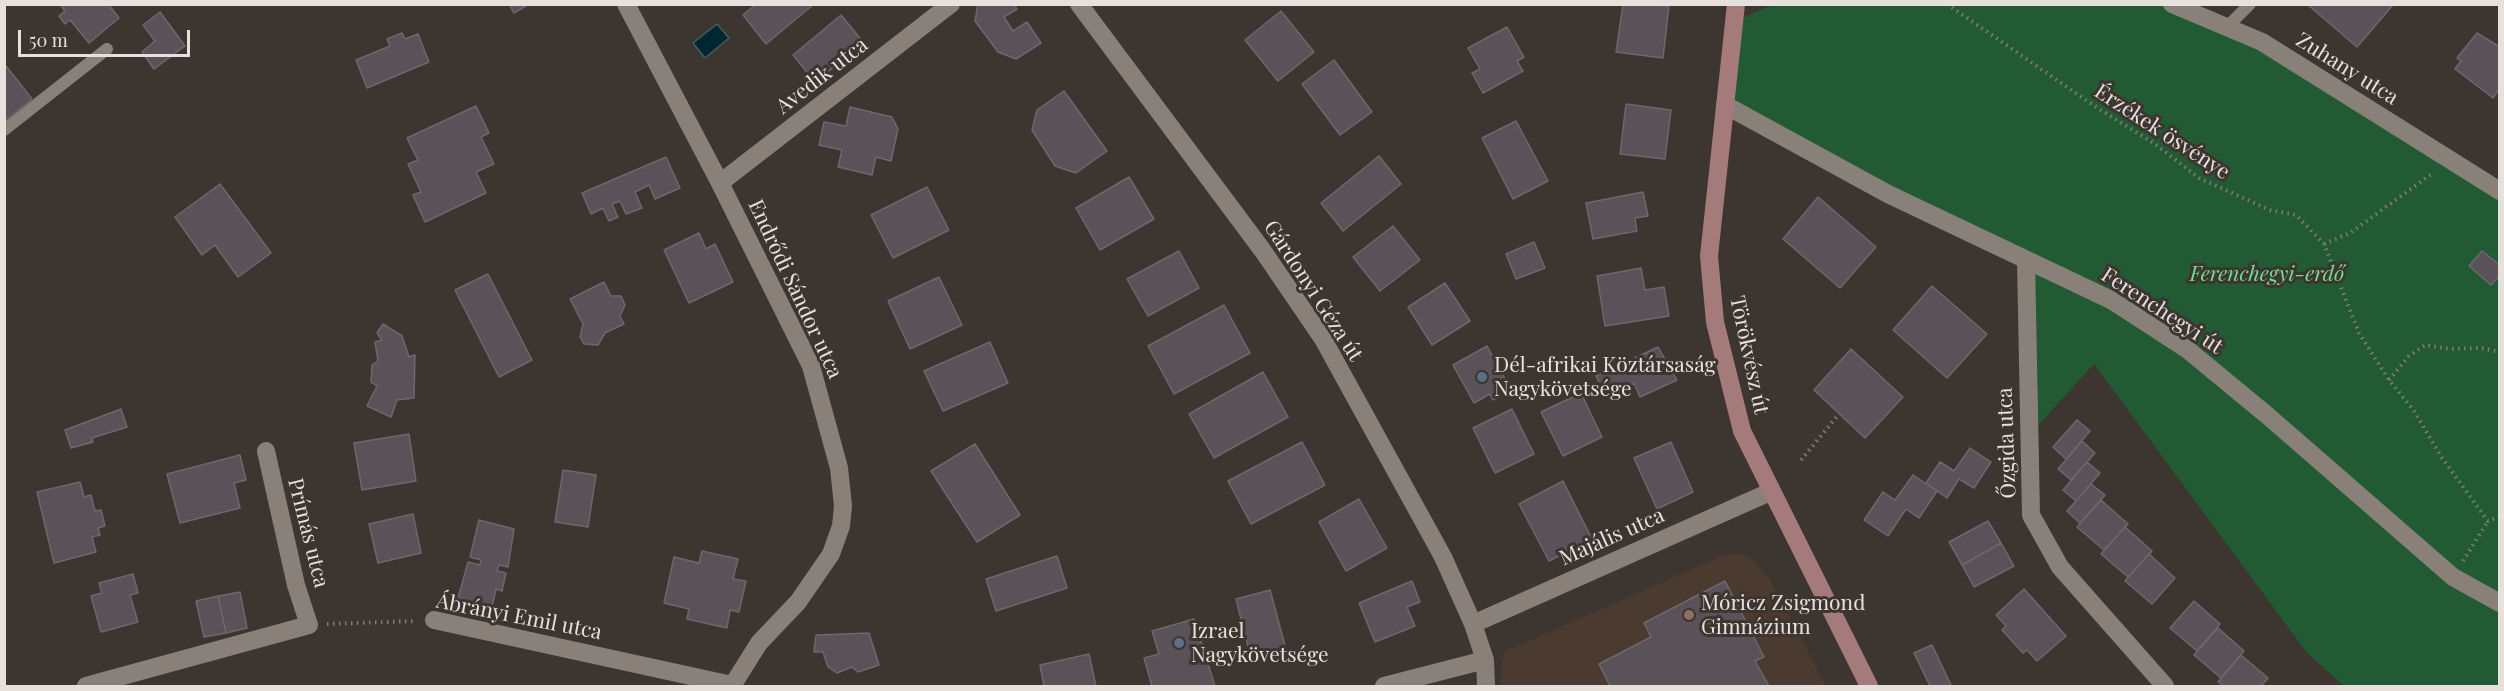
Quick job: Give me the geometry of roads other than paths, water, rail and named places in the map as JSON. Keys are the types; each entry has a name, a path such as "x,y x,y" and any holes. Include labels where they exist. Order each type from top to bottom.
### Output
{"street":[{"name":"Endrődi Sándor utca","path":"626,4 720,183 811,366 839,468 843,506 841,526 831,554 798,602 759,644 732,686"},
{"name":"Avedik utca","path":"720,183 951,4"},
{"name":"Gárdonyi Géza út","path":"1079,4 1263,251 1323,339 1443,557 1473,624 1485,660 1486,687"},
{"name":"Törökvész út","path":"1736,4 1709,256 1715,322 1742,431 1770,492 1869,687"},
{"name":"Zuhany utca","path":"2172,4 2262,42 2497,188"},
{"name":"Ferenchegyi út","path":"1725,105 1888,194 2111,300 2188,350 2268,416 2453,577 2499,603"},
{"name":"Őzgida utca","path":"2026,260 2031,515 2060,567 2165,687"},
{"name":"Prímás utca","path":"86,687 309,625 296,585 266,452"},
{"name":"Majális utca","path":"1473,624 1770,492"},
{"name":"Ábrányi Emil utca","path":"435,620 732,686"},
{"path":"1384,687 1485,660"}],"lane":[{"path":"2227,27 2250,4"},
{"path":"4,130 108,49"}],"water":[{"path":"717,24 729,38 705,58 693,43"}],"place":[{"name":"Dél-afrikai Köztársaság Nagykövetsége","path":"1482,377"},
{"name":"Móricz Zsigmond Gimnázium","path":"1689,615"},
{"name":"Izrael Nagykövetsége","path":"1179,643"}],"park label":[{"name":"Ferenchegyi-erdő","path":"2267,274"}]}
